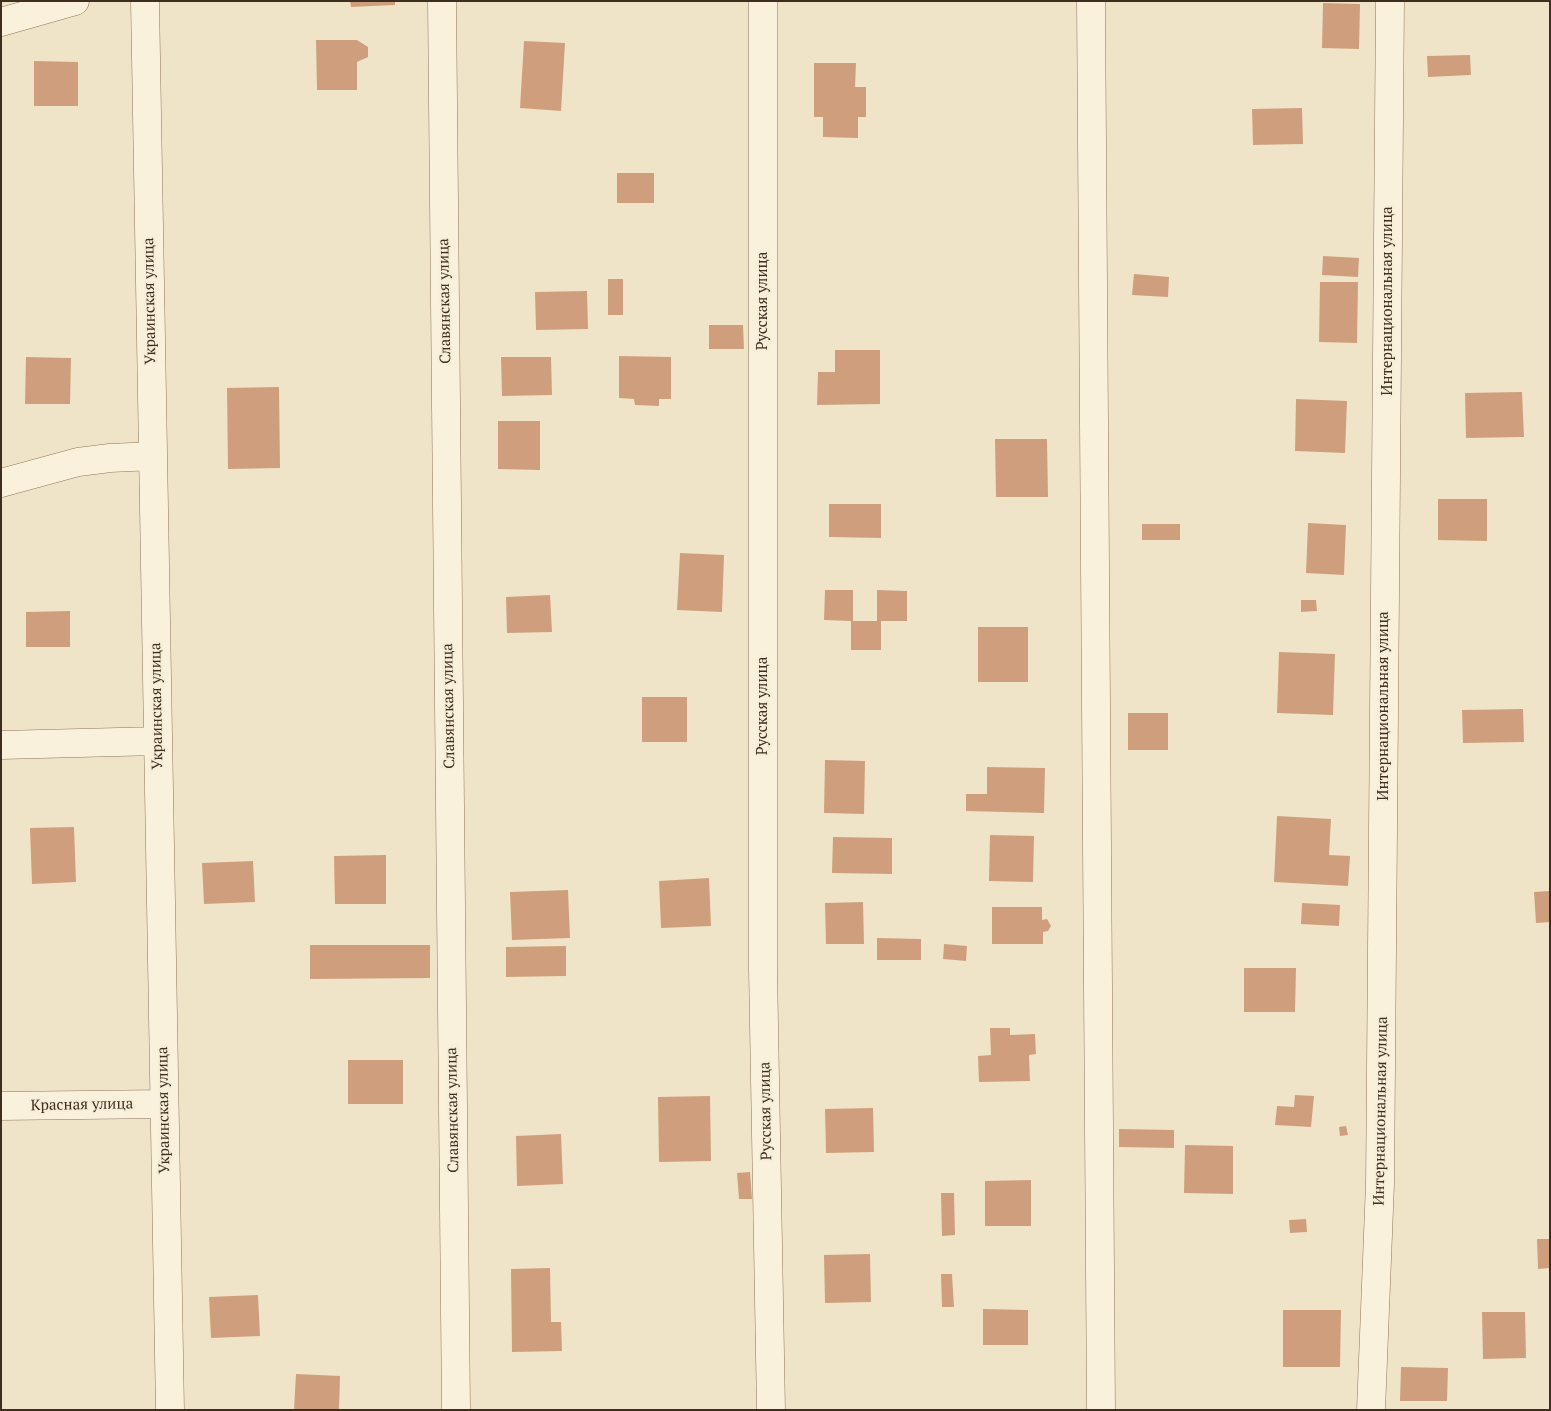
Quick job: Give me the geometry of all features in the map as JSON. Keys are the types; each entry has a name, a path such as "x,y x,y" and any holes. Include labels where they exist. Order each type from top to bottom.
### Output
{"street":[{"path":"1,22 75,1"},
{"name":"Украинская улица","path":"145,1 170,1410"},
{"name":"Славянская улица","path":"442,1 456,1410"},
{"name":"Русская улица","path":"763,1 763,969 771,1410"},
{"path":"1091,1 1101,1410"},
{"name":"Интернациональная улица","path":"1371,1410 1380,1184 1390,1"},
{"path":"1,483 78,462 153,456"},
{"path":"1,744 158,741"},
{"name":"Красная улица","path":"1,1106 164,1104"}],"building":[{"path":"350,1 395,1 395,5 351,7"},
{"path":"1323,3 1360,4 1359,49 1322,48"},
{"path":"316,40 357,40 368,47 368,57 357,62 357,90 317,90"},
{"path":"524,41 565,43 561,111 520,108"},
{"path":"1470,55 1471,75 1428,77 1427,56"},
{"path":"34,61 78,62 78,106 34,106"},
{"path":"814,63 856,63 855,87 866,87 866,117 858,117 858,138 823,137 823,117 814,117"},
{"path":"1302,108 1303,144 1253,145 1252,109"},
{"path":"617,173 654,173 654,203 617,203"},
{"path":"1323,256 1359,258 1358,277 1322,275"},
{"path":"1134,274 1169,277 1168,297 1132,295"},
{"path":"608,279 623,279 623,315 608,315"},
{"path":"1320,282 1358,282 1357,343 1319,342"},
{"path":"587,291 588,329 536,330 535,292"},
{"path":"709,325 743,325 744,349 709,349"},
{"path":"835,350 880,350 880,404 817,405 818,372 835,372"},
{"path":"619,356 671,357 671,399 659,399 659,406 635,405 634,399 619,398"},
{"path":"26,357 71,358 70,404 25,404"},
{"path":"501,357 551,357 552,395 502,396"},
{"path":"279,387 280,468 228,469 227,388"},
{"path":"1522,392 1524,437 1466,438 1465,393"},
{"path":"1296,399 1347,401 1345,453 1295,451"},
{"path":"498,421 540,421 540,470 498,469"},
{"path":"995,439 1047,439 1048,497 996,497"},
{"path":"1438,499 1487,499 1487,541 1438,540"},
{"path":"829,504 881,504 881,538 829,537"},
{"path":"1308,523 1346,525 1344,575 1306,573"},
{"path":"1142,524 1180,524 1180,540 1142,540"},
{"path":"680,553 724,555 722,612 677,610"},
{"path":"825,590 853,590 853,621 877,621 877,590 907,591 907,621 881,621 881,650 851,650 851,621 824,620"},
{"path":"550,595 552,632 507,633 506,597"},
{"path":"1301,600 1316,600 1317,611 1301,612"},
{"path":"70,611 70,647 26,647 26,612"},
{"path":"978,627 1028,627 1028,682 978,682"},
{"path":"1279,652 1335,654 1333,715 1277,713"},
{"path":"642,697 687,697 687,742 642,742"},
{"path":"1523,709 1524,742 1463,743 1462,710"},
{"path":"1128,713 1168,713 1168,750 1128,750"},
{"path":"825,760 865,761 864,814 824,813"},
{"path":"987,767 1045,768 1044,813 966,811 966,794 987,794"},
{"path":"1277,816 1331,819 1329,855 1350,856 1348,886 1274,882"},
{"path":"74,827 76,882 32,884 30,828"},
{"path":"990,835 1034,836 1033,882 989,881"},
{"path":"833,837 892,838 892,874 832,873"},
{"path":"386,855 386,904 335,904 334,856"},
{"path":"253,861 255,902 204,904 202,863"},
{"path":"709,878 711,926 661,928 659,881"},
{"path":"568,890 570,938 512,940 510,892"},
{"path":"1550,891 1550,922 1536,923 1534,892"},
{"path":"863,902 864,944 826,944 825,903"},
{"path":"1302,903 1340,905 1339,926 1301,924"},
{"path":"992,907 1042,907 1042,920 1047,919 1051,926 1048,931 1043,932 1043,944 992,944"},
{"path":"877,938 921,939 921,960 877,960"},
{"path":"944,944 967,946 966,961 943,959"},
{"path":"310,945 430,945 430,978 310,979"},
{"path":"566,946 566,976 506,977 506,947"},
{"path":"1244,968 1296,968 1295,1012 1244,1012"},
{"path":"990,1028 1010,1028 1010,1035 1035,1034 1036,1054 1029,1055 1030,1081 979,1082 978,1056 991,1055"},
{"path":"348,1060 403,1060 403,1104 348,1104"},
{"path":"1295,1095 1314,1096 1311,1127 1275,1125 1277,1106 1294,1107"},
{"path":"710,1096 711,1161 659,1162 658,1097"},
{"path":"873,1108 874,1152 826,1153 825,1109"},
{"path":"1346,1126 1348,1135 1340,1136 1339,1127"},
{"path":"1119,1129 1174,1130 1174,1148 1119,1147"},
{"path":"561,1134 563,1184 517,1186 516,1136"},
{"path":"1185,1145 1233,1146 1233,1194 1184,1193"},
{"path":"750,1172 752,1199 739,1199 737,1173"},
{"path":"1031,1180 1031,1226 985,1226 985,1181"},
{"path":"941,1193 954,1193 955,1235 942,1236"},
{"path":"1306,1219 1307,1232 1290,1233 1289,1220"},
{"path":"1537,1239 1550,1239 1550,1268 1538,1269"},
{"path":"870,1254 871,1302 825,1303 824,1255"},
{"path":"550,1268 551,1322 561,1322 562,1351 512,1352 511,1269"},
{"path":"941,1274 952,1274 954,1307 942,1307"},
{"path":"258,1295 260,1336 211,1338 209,1297"},
{"path":"983,1309 1028,1310 1028,1345 983,1345"},
{"path":"1283,1310 1341,1310 1340,1367 1283,1367"},
{"path":"1482,1312 1525,1312 1526,1358 1483,1359"},
{"path":"1401,1367 1448,1368 1447,1401 1400,1401"},
{"path":"296,1374 340,1376 339,1410 294,1410"}]}
